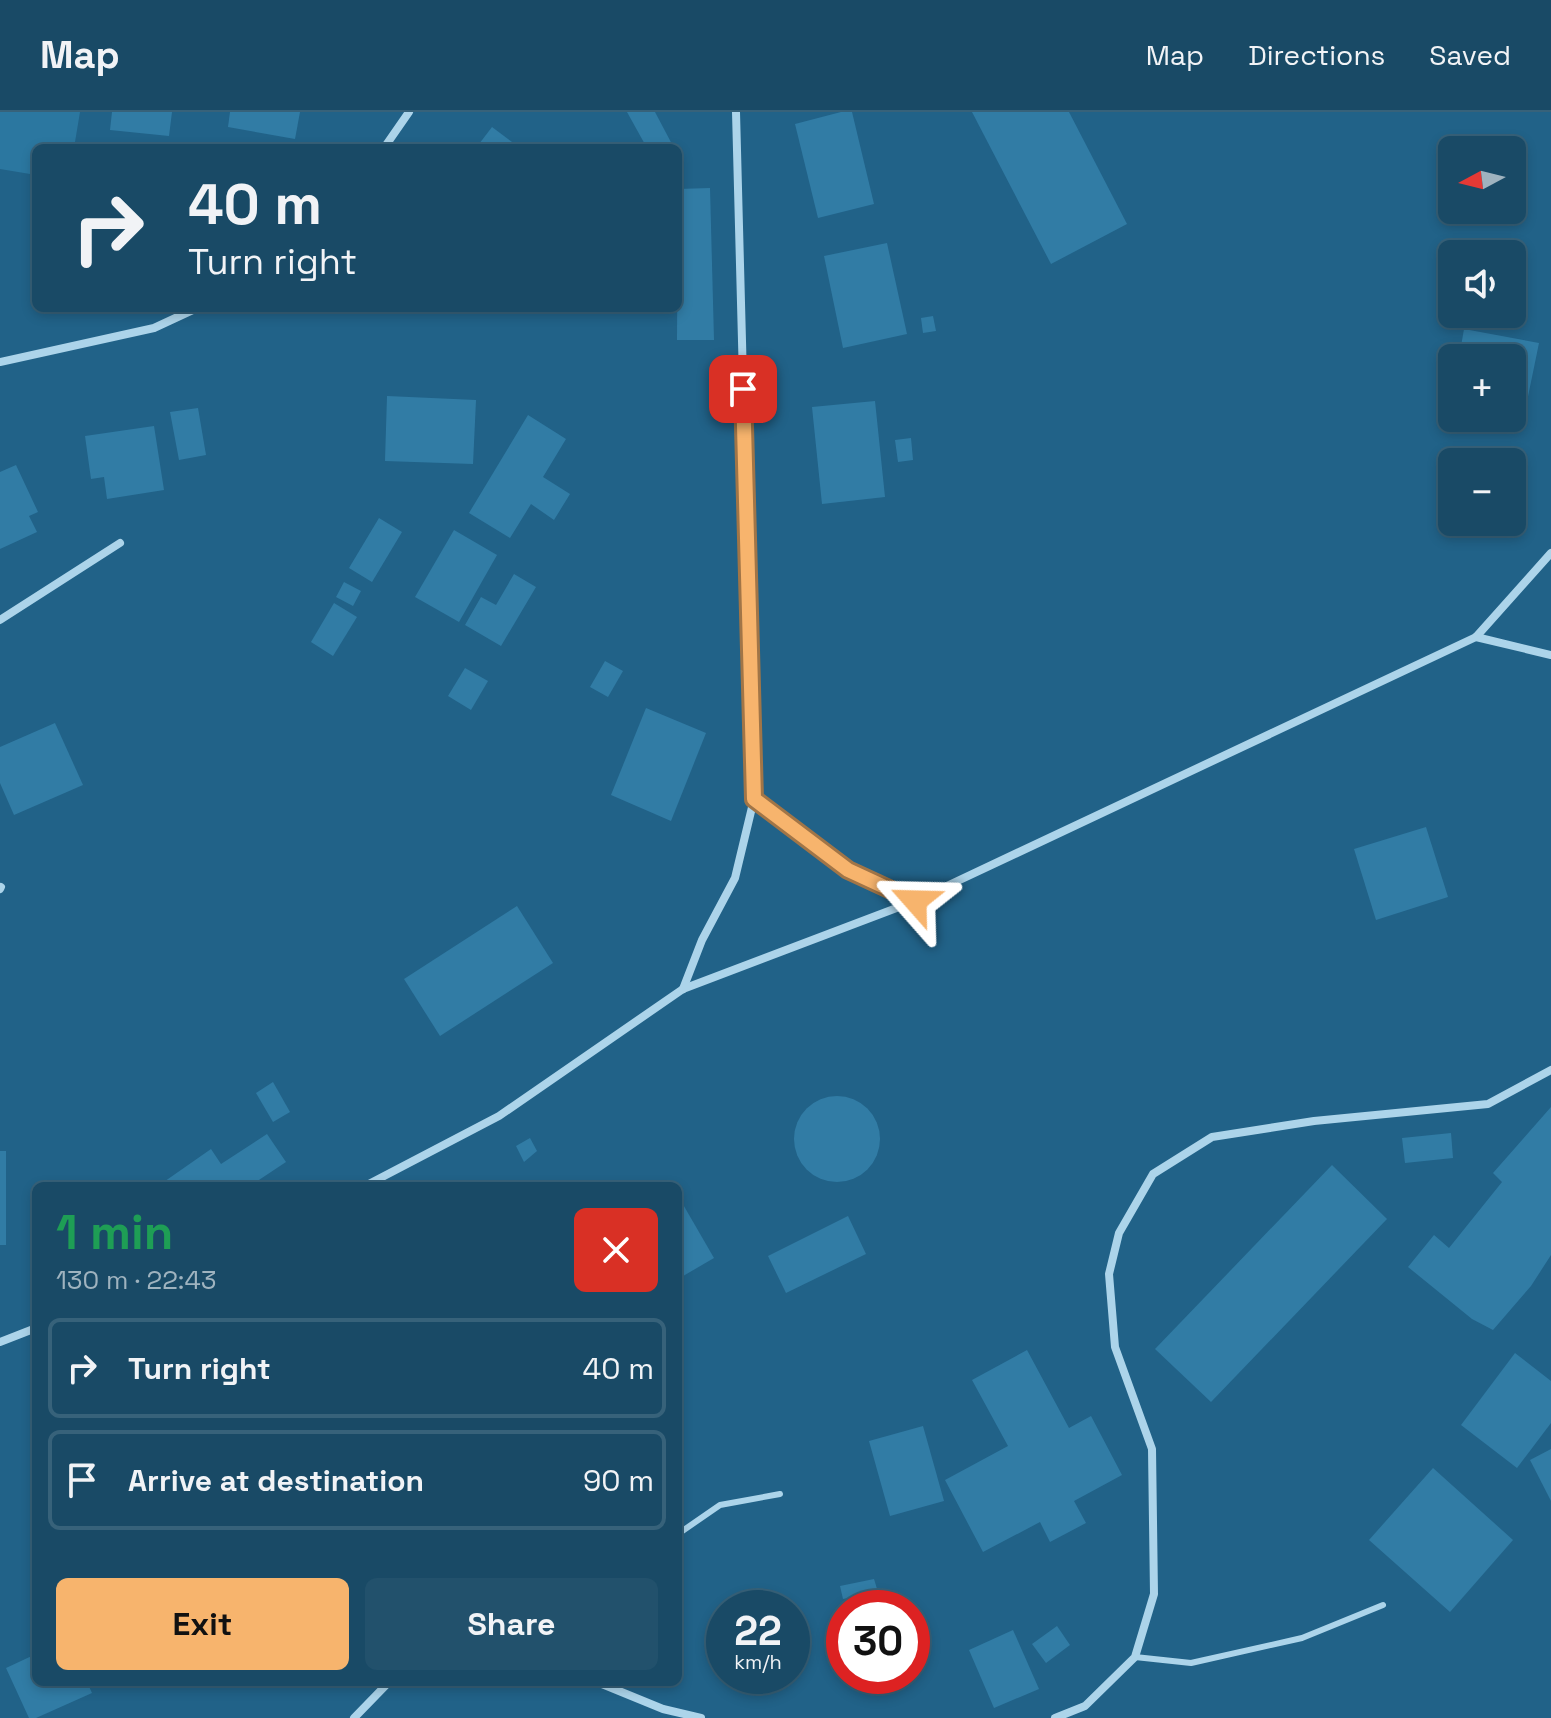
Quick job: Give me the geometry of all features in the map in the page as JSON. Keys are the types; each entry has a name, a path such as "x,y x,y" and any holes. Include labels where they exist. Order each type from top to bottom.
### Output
{"street":[{"path":"387,144 409,112"},
{"path":"683,989 702,940 735,878 754,799 736,112"},
{"path":"0,362 154,328 188,312"},
{"path":"0,620 120,543"},
{"path":"373,1182 499,1116 683,989 915,901 1476,637 1551,553"},
{"path":"1476,637 1551,655"},
{"path":"754,799 848,870 915,901"},
{"path":"1055,1718 1085,1706 1135,1657 1154,1594 1152,1449 1115,1347 1109,1274 1119,1233 1153,1174 1212,1137 1314,1121 1488,1104 1551,1070"},
{"path":"0,1342 32,1330"},
{"path":"354,1718 385,1686"},
{"path":"607,1686 663,1709 701,1718"}],"lane":[{"path":"682,1531 720,1505 780,1494"},
{"path":"1135,1657 1191,1663 1302,1638 1383,1605"}],"shaded area":[{"path":"0,112 80,112 75,144 32,144 32,174 0,169"}],"building":[{"path":"112,112 172,112 169,136 110,130"},
{"path":"230,112 300,112 295,139 228,127"},
{"path":"627,112 655,112 672,144 645,144"},
{"path":"852,112 874,204 818,218 795,124"},
{"path":"972,112 1069,112 1127,224 1051,264"},
{"path":"492,127 515,144 479,144"},
{"path":"710,188 714,340 677,340 677,312 682,312 682,189"},
{"path":"887,243 907,334 843,348 824,256"},
{"path":"933,316 936,331 923,333 921,318"},
{"path":"1464,329 1539,343 1526,406 1526,344 1461,344"},
{"path":"387,396 476,400 473,464 385,461"},
{"path":"875,401 885,497 822,504 812,407"},
{"path":"198,408 206,455 179,460 170,412"},
{"path":"528,415 566,439 543,477 570,494 554,520 531,504 510,538 469,513"},
{"path":"154,426 164,490 107,499 104,477 91,479 85,436"},
{"path":"911,438 913,460 898,462 895,440"},
{"path":"16,465 38,512 29,516 37,532 0,549 0,472"},
{"path":"379,518 402,532 372,582 349,568"},
{"path":"454,530 497,555 459,622 415,597"},
{"path":"514,574 536,587 501,646 465,625 481,597 496,605"},
{"path":"344,582 361,591 353,606 336,597"},
{"path":"334,603 357,617 333,656 311,642"},
{"path":"605,661 623,671 608,697 590,687"},
{"path":"465,668 488,681 471,710 448,696"},
{"path":"646,708 706,733 671,821 611,795"},
{"path":"55,723 83,785 14,815 0,783 0,747"},
{"path":"1426,827 1448,897 1376,920 1354,849"},
{"path":"517,906 553,963 440,1036 404,979"},
{"path":"273,1082 290,1112 273,1122 256,1093"},
{"path":"837,1096 861,1103 873,1115 880,1139 873,1163 861,1175 837,1182 813,1175 801,1163 794,1139 801,1115 813,1103"},
{"path":"1551,1107 1551,1255 1531,1286 1493,1330 1472,1319 1408,1267 1434,1235 1449,1248 1502,1182 1493,1173"},
{"path":"1451,1133 1453,1158 1405,1163 1402,1138"},
{"path":"267,1134 286,1162 256,1182 164,1182 211,1149 221,1164"},
{"path":"530,1138 537,1151 524,1162 516,1146"},
{"path":"0,1151 6,1151 6,1245 0,1245"},
{"path":"1332,1165 1387,1219 1211,1402 1155,1349"},
{"path":"682,1203 714,1258 682,1277"},
{"path":"848,1216 866,1254 786,1293 768,1256"},
{"path":"1027,1350 1069,1428 1091,1416 1122,1475 1074,1501 1086,1523 1050,1542 1040,1522 983,1552 945,1480 1008,1446 972,1380"},
{"path":"1515,1353 1551,1381 1551,1423 1517,1468 1461,1425"},
{"path":"923,1426 944,1501 890,1516 869,1441"},
{"path":"1551,1449 1551,1501 1530,1460"},
{"path":"1433,1468 1513,1540 1450,1612 1369,1540"},
{"path":"874,1579 877,1590 841,1590 840,1586"},
{"path":"1057,1626 1070,1645 1046,1663 1032,1644"},
{"path":"1013,1630 1039,1689 994,1708 969,1650"},
{"path":"32,1656 32,1686 89,1686 92,1693 36,1718 29,1718 6,1668"}],"route":[{"path":"743,389 754,799 848,870 915,901"}]}
